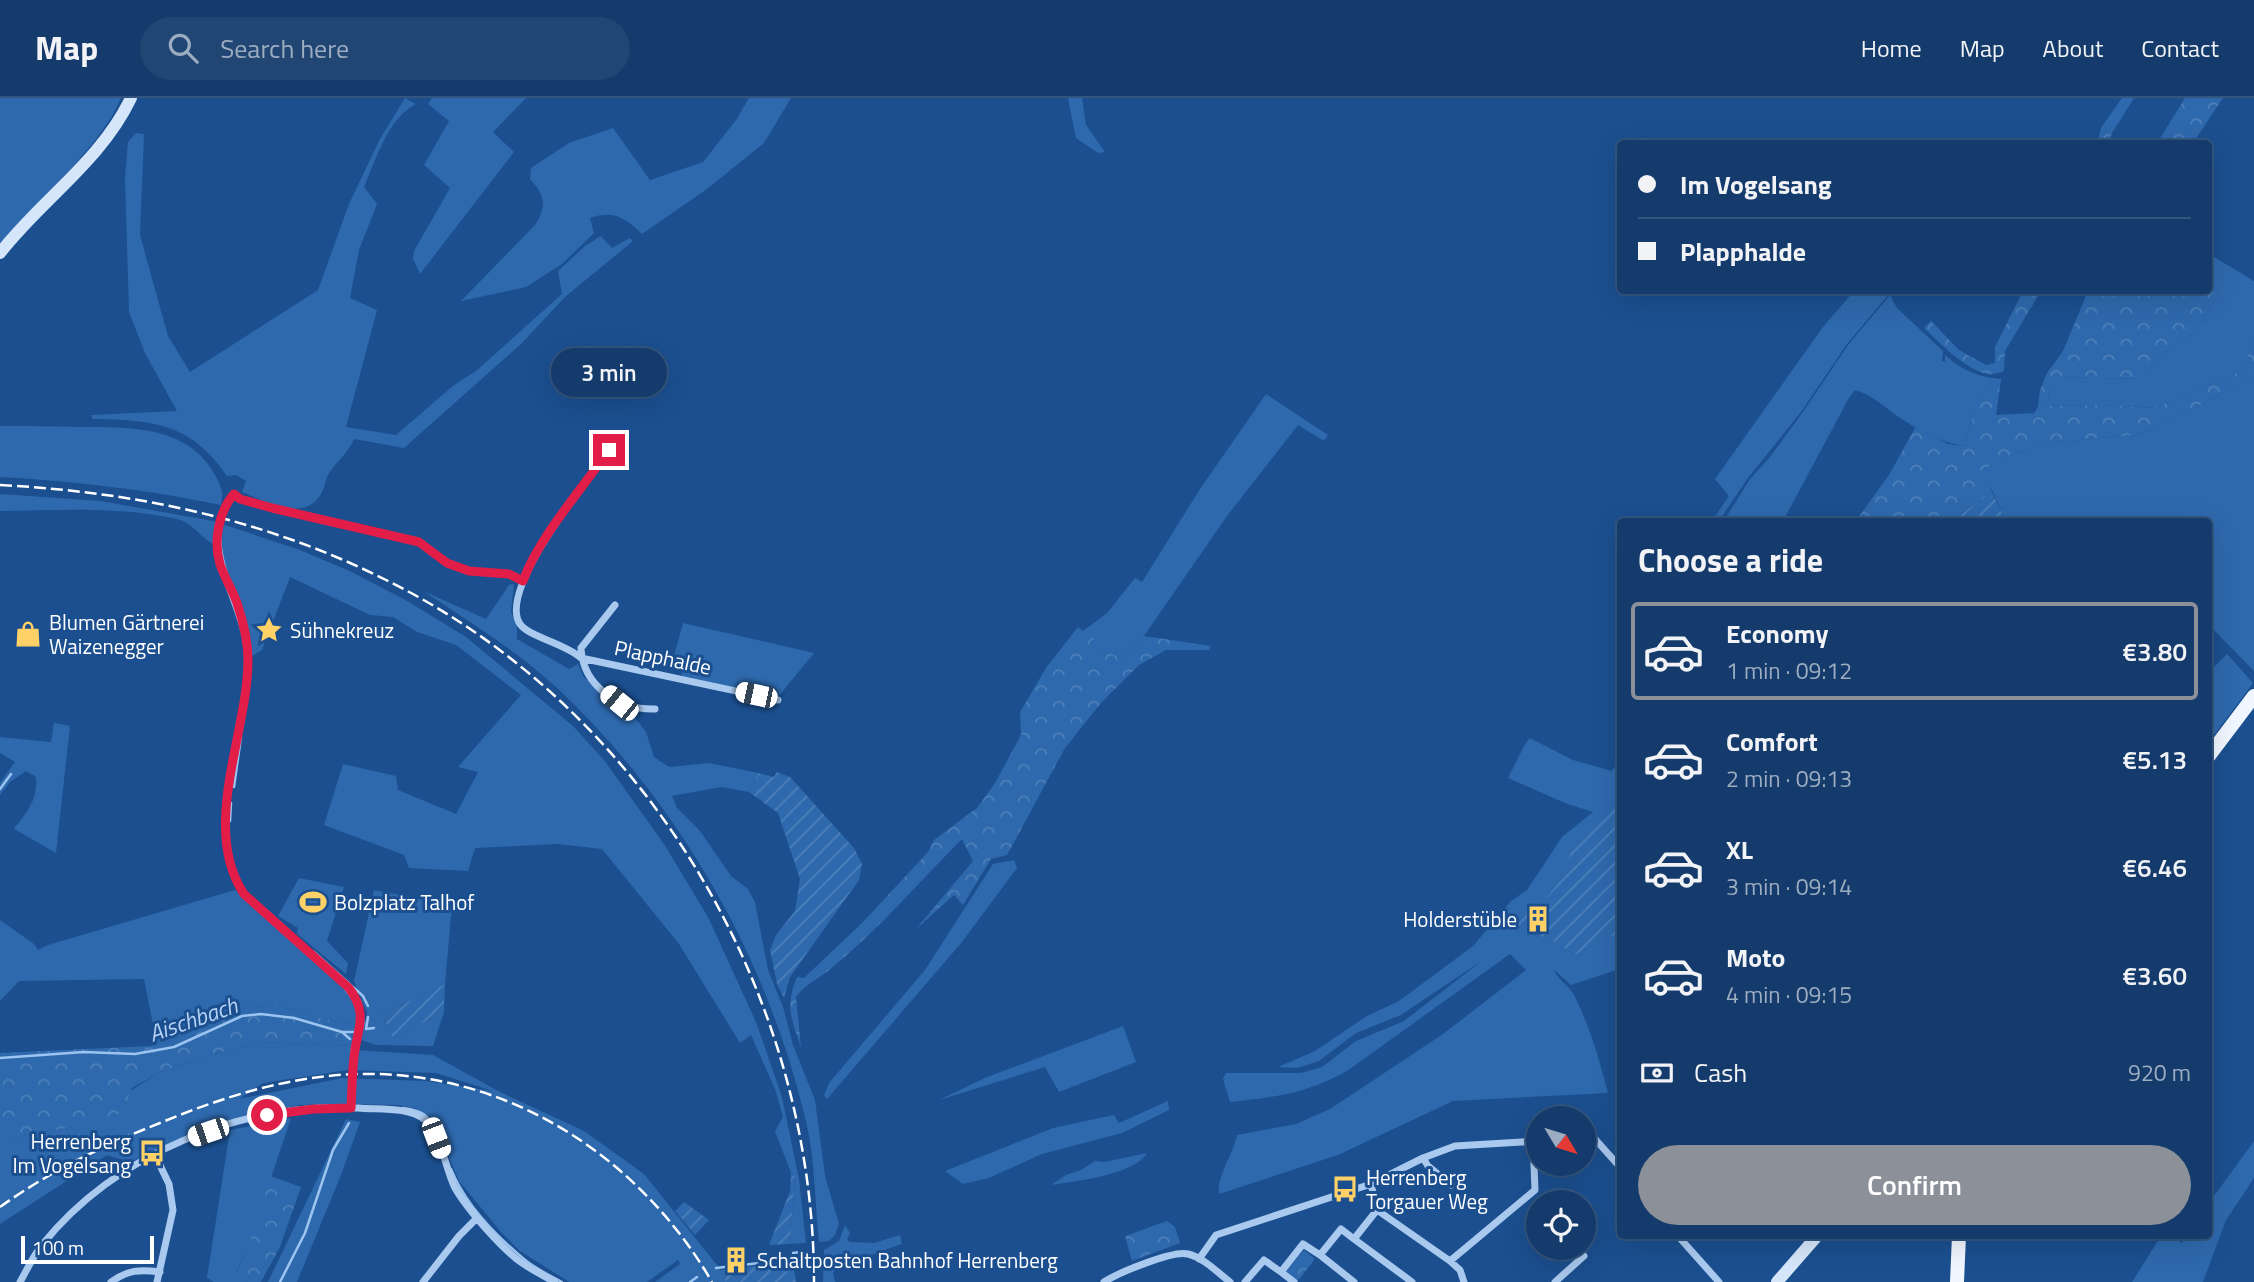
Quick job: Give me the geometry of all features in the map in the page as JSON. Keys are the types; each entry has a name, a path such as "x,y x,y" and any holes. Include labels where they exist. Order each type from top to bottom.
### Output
{"main road":[{"path":"2212,752 2254,696"},
{"path":"1957,1282 1959,1239"}],"street":[{"path":"0,253 101,147 131,98"},
{"name":"Plapphalde","path":"609,450 527,569 516,602 519,623 526,630 573,650 581,658 778,699"},
{"path":"351,1108 355,1050 361,1023 358,1002 342,981 244,894 228,856 227,811 248,661 245,631 217,549 218,532 226,504 234,494 240,499 272,508 419,542 447,563 469,571 509,574 523,581"},
{"name":"Plapphalde","path":"615,605 581,648 585,673 619,703 636,709 655,709"},
{"path":"20,1282 41,1246 82,1203 125,1171 155,1155 193,1137 251,1118 314,1109 351,1108 411,1112 426,1121 436,1138 456,1188 477,1218 520,1262 555,1282"},
{"path":"1596,1140 1617,1164"},
{"path":"1199,1258 1216,1236 1371,1184 1423,1158 1455,1146 1526,1142"},
{"path":"155,1155 169,1184 173,1210 158,1282"},
{"path":"1423,1158 1428,1166 1451,1185"},
{"path":"1450,1261 1535,1190 1535,1176"},
{"path":"1371,1184 1377,1210 1450,1261 1460,1270 1464,1282"},
{"path":"1354,1240 1377,1210"},
{"path":"423,1282 459,1236 477,1218"},
{"path":"1320,1255 1341,1229 1412,1282"},
{"path":"1681,1239 1719,1282"},
{"path":"1777,1282 1814,1239"},
{"path":"1281,1272 1303,1244 1354,1282"},
{"path":"1104,1282 1167,1256 1186,1252 1199,1258 1230,1282"},
{"path":"1245,1282 1264,1260 1294,1282"},
{"path":"1555,1282 1580,1260"},
{"path":"111,1282 126,1272 143,1269 160,1272"}],"green space":[{"path":"0,98 121,98 112,116 83,155 0,245"},
{"path":"405,98 416,104 406,110 390,129 364,187 377,204 359,250 350,298 377,310 346,427 396,435 454,385 476,371 562,294 558,271 585,246 601,236 612,248 630,238 633,241 565,297 521,344 404,448 354,439 329,473 321,494 314,503 305,507 284,507 242,492 246,481 236,475 227,476 199,445 169,428 134,421 93,419 91,415 177,411 145,353 129,312 125,178 128,142 136,133 144,134 140,235 168,336 190,372 318,290 349,204 380,139"},
{"path":"432,98 526,98 493,132 514,152 420,274 413,259 414,251 450,188 424,165 449,121 428,104"},
{"path":"749,98 791,98 764,143 707,189 642,234 613,215 590,218 594,233 562,264 526,287 461,301 536,224 542,211 543,200 530,179 531,168 569,143 613,128 650,180 703,162 736,120"},
{"path":"1068,98 1082,98 1086,125 1105,152 1098,153 1076,138"},
{"path":"2122,98 2134,98 2110,140 2098,140 2101,128"},
{"path":"2185,98 2223,98 2195,140 2159,140"},
{"path":"2212,256 2254,281 2254,335 2244,370 2154,408 2047,406 2053,377 2143,379 2160,356 2194,333 2218,295 2212,292"},
{"path":"2212,292 2218,295 2194,333 2160,356 2143,379 2053,377 2047,406 2154,408 2244,370 2254,334 2254,377 2157,427 2135,435 2056,442 2014,454 1975,473 1989,482 1992,492 1956,518 1858,518 1889,475 1915,428 1948,444 1964,446 1976,404 1992,378 2001,379 1996,415 2034,413 2047,373 2063,351 2087,294 2212,294"},
{"path":"1851,294 1889,294 1847,344 1801,412 1748,478 1721,518 1714,518 1729,496 1715,479 1823,327"},
{"path":"2022,294 2039,294 2005,351 2004,371 1987,374 1971,367 1924,328 1931,321 1959,350 1986,365 1995,363 1995,347"},
{"path":"1890,295 1897,308 1943,351 1942,361 1945,362 1945,355 1967,370 1992,378 1976,404 1964,446 1927,434 1855,390 1785,518 1726,518 1750,479 1770,457 1848,345"},
{"path":"2254,377 2254,671 2212,628 2212,518 2005,518 1989,483 1974,473 2014,454 2056,442 2135,435 2157,427"},
{"path":"1266,394 1328,435 1324,441 1298,425 1227,516 1144,636 1122,658 1101,650 1091,641 1110,615 1107,613 1135,578 1142,582 1200,489"},
{"path":"0,426 138,429 174,438 204,459 220,486 221,505 111,487 0,477"},
{"path":"1992,492 2005,518 1956,518"},
{"path":"0,494 101,501 213,521 300,550 352,572 409,602 466,637 573,726 604,760 664,844 708,917 756,1022 782,1097 799,1179 806,1243 790,1244 795,1175 791,1173 775,1131 783,1117 775,1089 751,1035 740,1043 679,944 602,849 557,844 475,848 468,871 409,868 404,855 324,825 343,764 396,776 398,790 456,814 478,772 458,767 521,695 456,645 417,632 393,617 370,615 290,577 262,650 252,656 249,630 224,564 221,547 209,542 189,524 155,515 111,510 0,511"},
{"path":"514,584 511,612 517,625 517,639 569,669 578,664 583,676 609,700 632,714 646,732 654,757 669,767 709,763 758,773 749,792 721,787 672,796 677,808 700,831 731,876 748,889 755,902 768,970 815,1100 825,1176 839,1224 835,1235 829,1241 819,1242 810,1140 790,1064 769,1004 744,945 714,888 680,833 642,781 601,732 556,687 508,648 423,591 486,619 509,585"},
{"path":"1107,613 1112,616 1092,641 1101,650 1122,658 1144,636 1211,646 1209,650 1166,650 1139,665 1101,703 1065,748 1007,855 991,859 963,905 954,895 916,929 973,861 962,839 867,936 800,992 796,997 801,1047 790,1004 797,977 804,978 862,923 928,852 934,840 977,808 995,783 1021,735 1020,712 1046,668 1078,627 1083,631"},
{"path":"683,623 814,653 778,697 682,676 680,665 672,663"},
{"path":"2227,654 2253,683 2212,738 2212,669"},
{"path":"54,723 70,726 56,853 14,829 33,799 36,777 26,771 10,782 0,795 0,783 15,762 0,753 0,737 51,742"},
{"path":"1530,738 1573,760 1612,771 1617,764 1617,795 1607,813 1574,848 1557,884 1513,931 1548,938 1575,955 1617,934 1617,970 1571,985 1554,970 1572,991 1580,1007 1594,1043 1608,1093 1453,1101 1338,1155 1219,1194 1220,1180 1237,1135 1296,1124 1330,1109 1443,1034 1526,970 1510,954 1332,1079 1290,1093 1230,1102 1223,1079 1226,1073 1301,1073 1322,1067 1356,1041 1404,1021 1483,960 1401,1015 1356,1033 1319,1061 1297,1068 1278,1067 1315,1051 1367,1016 1399,1001 1473,946 1511,901 1527,890 1562,837 1593,812 1508,778"},
{"path":"777,772 790,777 854,848 862,864 859,880 790,977 784,998 777,984 770,950 776,935 795,911 800,879 778,813 749,792 758,773 774,777"},
{"path":"1617,795 1617,934 1575,955 1548,938 1512,931 1534,903 1541,904 1557,884 1573,848 1607,813"},
{"path":"1014,860 1017,868 962,942 827,1099 824,1095 829,1083 925,970 993,864"},
{"name":"Bolzplatz Talhof","path":"299,878 344,887 327,941 348,963 346,974 297,934 298,928 278,916"},
{"path":"235,890 341,983 354,1001 359,1024 332,1021 278,1006 248,1007 157,1045 144,979 19,981 0,1001 0,920 34,944 38,950"},
{"path":"374,890 452,905 445,984 382,1014 393,1038 444,1012 433,1046 376,1045 361,1040 367,1013 354,981"},
{"path":"445,984 444,1012 393,1038 382,1014"},
{"path":"278,1006 332,1021 359,1024 351,1046 262,1042 209,1055 158,1073 132,1088 122,1113 75,1127 25,1135 0,1145 0,1053 151,1046 169,1042 248,1007"},
{"path":"1123,1026 1136,1062 1059,1092 1045,1067 939,1100 987,1077"},
{"path":"262,1042 351,1046 355,1050 433,1055 500,1092 584,1131 644,1174 721,1270 725,1282 655,1282 680,1264 678,1260 647,1282 569,1282 520,1251 500,1231 459,1181 433,1119 415,1108 396,1105 299,1105 235,1118 187,1135 130,1162 107,1155 0,1224 0,1145 25,1135 75,1127 158,1073 209,1055","holes":["348,1070 436,1073 493,1091 426,1081 342,1078 239,1099 263,1083"]},
{"path":"1168,1101 1169,1110 1122,1133 1042,1154 989,1178 963,1184 945,1171 1053,1128 1114,1115 1119,1123"},
{"path":"291,1118 249,1244 236,1273 247,1282 214,1282 207,1278 230,1130"},
{"path":"346,1119 360,1122 297,1282 268,1282"},
{"path":"2254,1141 2254,1178 2226,1220 2203,1282 2132,1282 2159,1239 2175,1239 2182,1243 2185,1239 2212,1239 2212,1199"},
{"path":"1147,1153 1140,1161 1118,1172 1051,1185 1095,1161 1104,1162"},
{"path":"791,1173 795,1175 790,1244 769,1245 790,1191"},
{"path":"270,1176 301,1187 280,1247 261,1282 247,1282 236,1274 249,1244"},
{"path":"684,1202 709,1220 695,1235 675,1211"},
{"path":"1167,1221 1175,1227 1180,1243 1132,1261 1125,1236"},
{"path":"845,1225 850,1233 847,1240 850,1242 874,1243 900,1235 902,1244 833,1272 835,1282 823,1282 824,1250 839,1241"},
{"path":"1304,1250 1315,1259 1297,1282 1286,1271"},
{"path":"787,1260 794,1270 796,1282 725,1282 721,1270 773,1264"}],"waterway":[{"path":"234,787 241,737"},
{"path":"0,789 11,774"},
{"path":"230,821 231,803"},
{"path":"314,952 363,996 368,1006"},
{"name":"Aischbach","path":"0,1058 84,1052 135,1054 174,1047 242,1016 261,1014 294,1018 342,1032 353,1032"},
{"path":"368,1017 366,1029 374,1028"},
{"name":"Aischbach","path":"342,1032 350,1039"},
{"path":"403,1108 422,1113 430,1121"},
{"name":"Aischbach","path":"280,1282 305,1233 333,1150 349,1123"},
{"path":"451,1169 464,1194 492,1229 528,1262 562,1282"},
{"path":"716,1268 769,1262 782,1252"},
{"path":"793,1253 800,1252"},
{"path":"690,1282 697,1277"}],"railway":[{"path":"0,485 100,494 150,502 198,512 294,540 386,580 479,635 563,703 636,782 698,871 747,967 784,1069 806,1174 814,1282"},
{"path":"0,1207 38,1182 98,1150 200,1107 263,1088 306,1079 387,1074 444,1082 499,1098 550,1122 598,1153 641,1190 679,1233 712,1282"}],"place":[{"name":"Sühnekreuz","path":"269,630"},
{"name":"Blumen Gärtnerei Waizenegger","path":"28,634"},
{"name":"Bolzplatz Talhof","path":"313,902"},
{"name":"Holderstüble","path":"1538,919"},
{"name":"Herrenberg Im Vogelsang","path":"152,1153"},
{"name":"Herrenberg Torgauer Weg","path":"1345,1189"},
{"name":"Schaltposten Bahnhof Herrenberg","path":"736,1260"}],"route":[{"path":"267,1115 351,1108 353,1063 361,1018 358,1002 349,988 244,894 228,856 227,811 248,661 245,631 217,549 218,532 226,504 234,494 240,499 272,508 419,542 447,563 469,571 509,574 523,581 527,569 544,542 609,450"}]}
